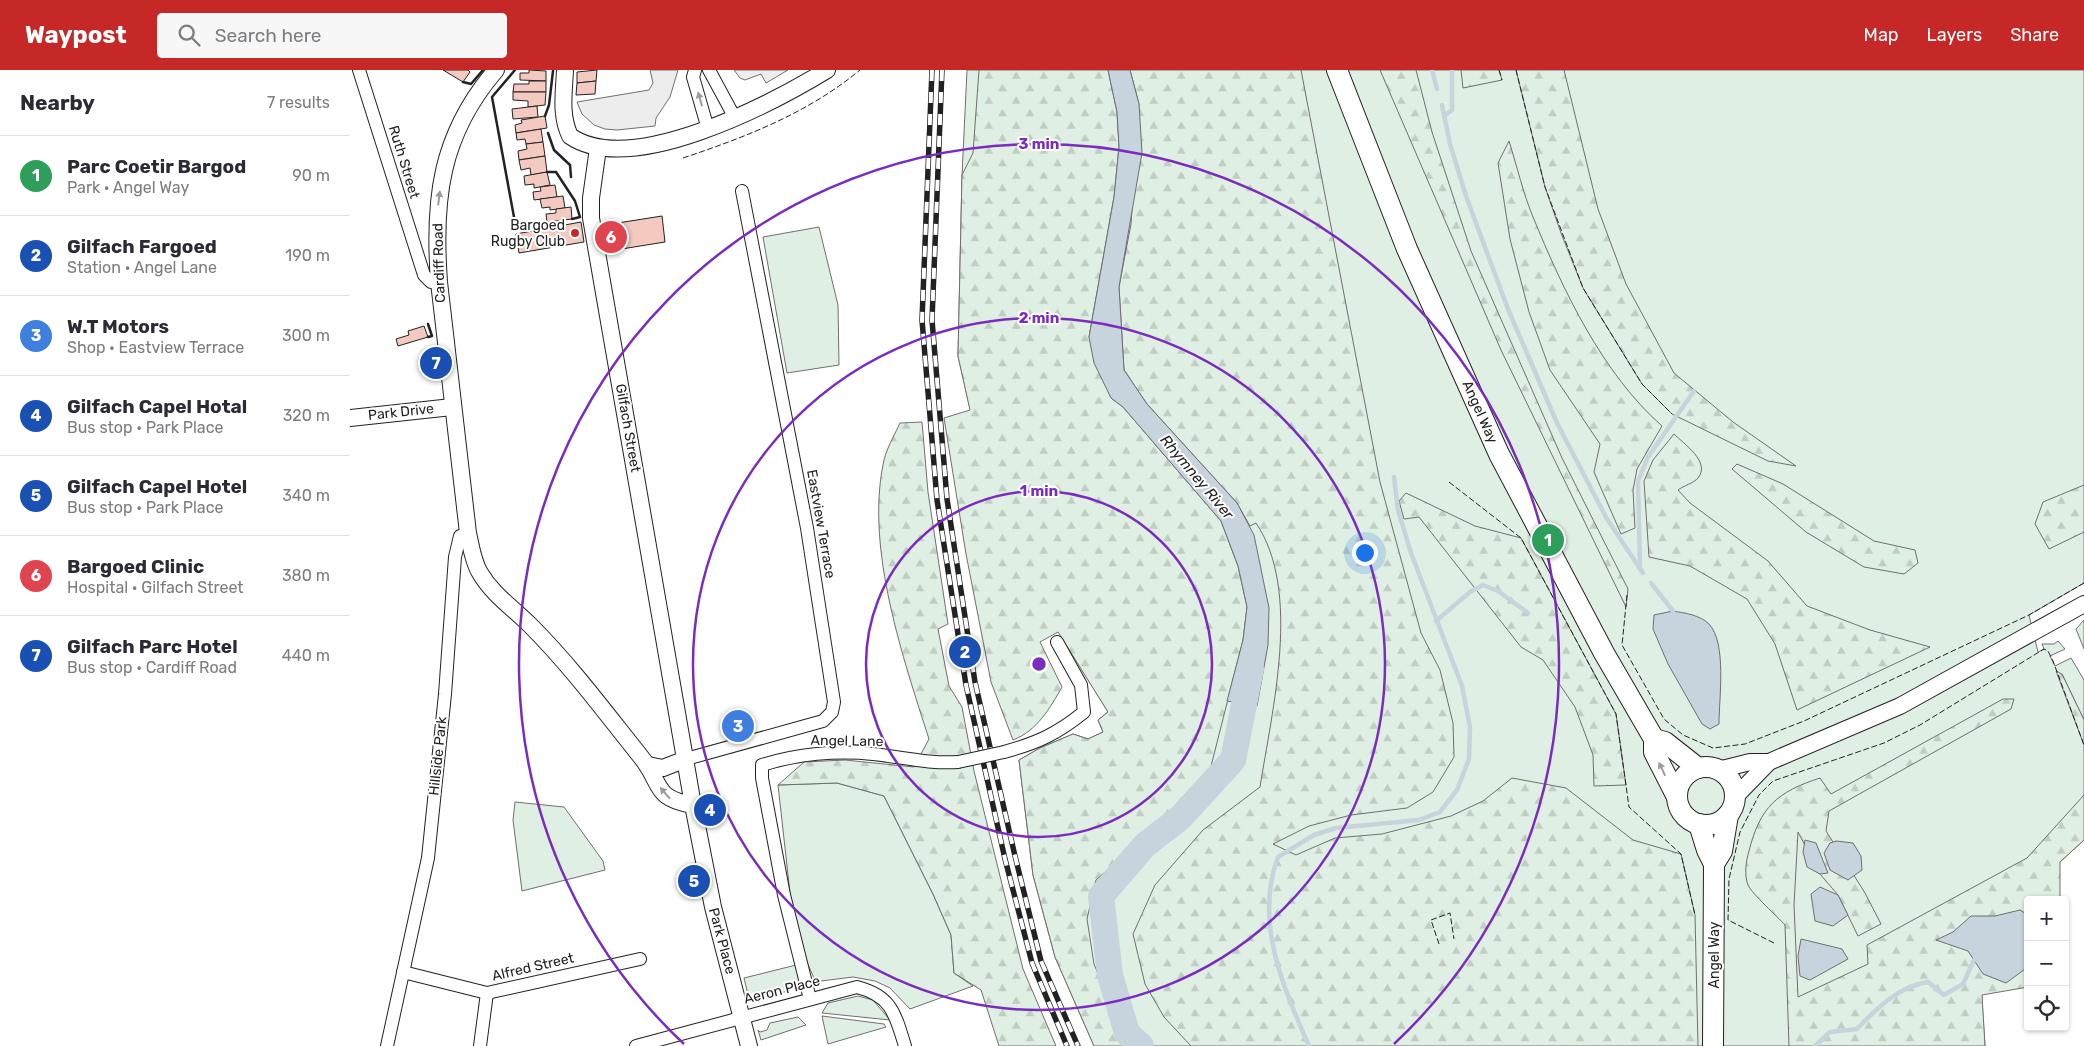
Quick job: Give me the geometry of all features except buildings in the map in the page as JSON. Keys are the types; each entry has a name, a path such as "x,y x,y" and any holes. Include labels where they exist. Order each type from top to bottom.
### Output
{"main road":[{"name":"Angel Way","path":"1338,70 1407,249 1499,454 1604,653 1654,739 1654,752 1677,797"},
{"path":"1654,739 1665,742 1731,781 1732,806 1715,824 1699,824 1684,814 1677,797 1683,779 1708,769"},
{"name":"Angel Way","path":"1714,864 1722,851 1732,806"},
{"name":"Angel Way","path":"1699,824 1707,850 1714,864 1713,1046"}],"street":[{"name":"Ruth Street","path":"359,70 424,275 431,282 439,282"},
{"name":"Cardiff Road","path":"468,533 459,469 439,282 437,229 442,169 455,136 473,101 496,70"},
{"path":"565,70 563,108 565,126 570,136 577,141 598,148 625,149 671,140 708,129 802,85 827,70"},
{"path":"695,70 693,77 708,129"},
{"path":"709,70 735,118"},
{"name":"Gilfach Street","path":"598,148 591,198 591,218 693,805"},
{"name":"Eastview Terrace","path":"686,759 823,721 832,712 834,702 808,528 742,190"},
{"name":"Park Drive","path":"350,418 452,407"},
{"path":"468,533 479,572 493,592 530,625 577,677 648,765 662,793 673,802 693,805"},
{"name":"Hillside Park","path":"387,1046 428,858 446,685 455,558 460,536 468,533"},
{"path":"1708,769 1750,762 1769,762 1900,706 2084,604"},
{"name":"Angel Lane","path":"810,999 784,895 762,778 762,765 786,757 871,753 937,762 958,762 1027,746 1062,730 1084,712 1081,685 1057,642"},
{"path":"648,765 663,768 686,759"},
{"path":"1732,806 1769,762"},
{"name":"Park Place","path":"693,805 713,907 749,1046"},
{"name":"Alfred Street","path":"403,972 487,992 640,959"},
{"name":"Aeron Place","path":"636,1046 742,1016 857,987 873,991 887,1001 896,1019 904,1046"},
{"path":"480,1046 487,992"}],"green space":[{"path":"967,70 2084,70 2084,583 2029,615 2038,652 2044,649 2042,644 2054,644 2058,641 2065,649 2050,656 2055,666 2071,658 2084,680 2084,720 2062,674 2084,745 2084,840 2060,862 2030,896 2024,896 2024,903 1979,955 1985,1046 1094,1046 1055,957 1033,875 1019,760 1040,748 1073,734 1088,739 1103,732 1098,720 1108,712 1027,581 973,422 958,356 962,175"},
{"path":"979,70 1108,70 1117,112 1119,147 1114,197 1089,337 1111,398 1123,407 1221,521 1238,566 1247,607 1243,640 1207,782 1096,880 1087,919 1094,964 1124,1037 1133,1046 1094,1046 1055,957 1033,875 1019,760 1040,748 1073,734 1088,739 1103,732 1098,720 1108,712 1058,632 1040,642 1062,687 1048,711 1036,725 1022,736 1013,740 991,682 966,554 944,418 970,410 958,356 962,175 973,153"},
{"path":"1130,70 1301,70 1380,482 1421,633 1440,670 1453,723 1454,757 1433,792 1407,808 1351,815 1309,826 1273,844 1296,855 1335,838 1382,834 1451,816 1483,801 1512,778 1566,788 1633,840 1681,854 1695,915 1698,1046 1191,1046 1164,1017 1145,984 1133,934 1155,885 1203,830 1260,787 1276,688 1281,616 1278,582 1270,551 1256,523 1250,526 1237,503 1147,404 1124,370 1119,287 1131,224 1139,104"},
{"path":"1380,70 1416,70 1432,132 1471,251 1562,458 1628,589 1626,607 1501,350"},
{"path":"1461,70 1499,70 1502,80 1463,88"},
{"path":"1516,70 1564,70 1598,209 1626,284 1674,373 1733,422 1796,466 1768,461 1672,414 1642,384 1583,288 1545,187"},
{"path":"1509,141 1529,208 1557,273 1586,329 1621,381 1640,405 1662,426 1637,469 1633,490 1635,528 1621,534 1594,472 1600,444 1550,370 1529,312 1510,239 1498,163"},
{"path":"819,227 838,305 839,365 787,373 763,237"},
{"path":"922,422 928,492 948,624 938,629 949,686 962,707 974,771 1023,969 1056,1046 999,1046 981,990 954,973 951,935 933,894 884,796 837,783 778,785 804,762 845,760 914,767 929,739 908,674 890,604 879,532 879,498 883,465 888,449 900,423"},
{"path":"1674,434 1695,454 1701,466 1698,478 1678,490 1690,503 1768,561 1807,606 1870,630 1930,647 1797,710 1775,644 1747,599 1690,566 1649,557 1644,481 1653,460"},
{"path":"1737,464 1783,484 1874,541 1915,550 1918,563 1904,574 1864,567 1806,532 1732,469"},
{"path":"2084,485 2084,532 2049,549 2035,524 2043,502"},
{"path":"1406,493 1475,526 1521,538 1616,714 1626,785 1594,786 1593,755 1575,707 1543,660 1521,647 1419,517 1404,519 1399,501"},
{"path":"2084,620 2084,649 2076,629"},
{"path":"2056,671 2062,674 2084,720 2084,745"},
{"path":"2003,699 2014,699 2011,709 1829,811 1826,831 1865,893 1881,924 1858,936 1838,895 1820,874 1798,832 1794,905 1798,997 1868,964 1867,945 2027,858 2084,795 2084,840 2060,862 2060,896 2024,896 2024,988 1982,995 1985,1046 1789,1046 1785,925 1750,889 1746,877 1747,859 1753,836 1765,812 1772,803 1792,789 1820,778 1831,794"},
{"path":"837,783 884,796 933,894 951,935 954,973 973,986 910,1009 890,988 875,981 853,977 821,981 814,978 806,960 790,893 778,785"},
{"path":"515,802 564,807 603,861 605,870 522,891 513,820"},
{"path":"796,965 800,981 795,982 789,991 749,999 744,978"},
{"path":"858,996 873,1000 890,1020 822,1013 828,1003"},
{"path":"822,1016 884,1024 886,1027 828,1044"},
{"path":"798,1017 806,1025 761,1040 758,1030 760,1032 767,1030 770,1023"}],"shaded area":[{"path":"650,70 678,70 670,97 656,118 655,126 617,130 605,129 594,125 582,114 577,102 649,90 653,83"},
{"path":"734,70 788,70 766,83 761,74 745,80 740,78"}],"water":[{"path":"1108,70 1130,70 1139,104 1142,153 1119,287 1124,370 1147,404 1237,503 1254,535 1269,608 1268,645 1257,706 1227,701 1243,640 1247,607 1238,566 1221,521 1123,407 1111,398 1094,363 1089,337 1114,197 1119,147 1117,112"},
{"path":"1673,611 1701,618 1709,624 1715,633 1721,671 1719,724 1710,729 1702,724 1668,664 1653,629 1654,615"},
{"path":"1805,840 1816,843 1828,873 1820,874 1807,867 1803,852"},
{"path":"1836,841 1853,843 1861,856 1862,870 1848,880 1830,870 1824,853 1830,843"},
{"path":"1820,887 1838,895 1848,915 1833,926 1815,921 1811,894"},
{"path":"2020,910 2024,912 2024,970 2006,983 1983,974 1968,951 1936,940 1953,932 1971,916 1995,916"},
{"path":"1801,939 1842,949 1848,959 1810,980 1800,976 1798,956"}],"waterway":[{"path":"1432,70 1437,89"},
{"path":"1444,116 1452,110 1452,70"},
{"path":"1442,105 1450,144 1466,196 1508,309 1557,423 1607,519 1643,573"},
{"path":"1640,568 1638,481 1648,457 1694,391"},
{"path":"1309,1046 1281,977 1270,929 1271,881 1278,857 1314,835 1336,828 1419,820 1440,812 1457,790 1469,759 1470,727 1462,686 1411,553 1398,510 1394,477"},
{"path":"1651,583 1673,611"},
{"path":"1436,621 1470,592 1483,585 1498,591 1528,613"},
{"name":"Rhymney River","path":"1141,1046 1127,1033 1110,975 1101,896 1145,845 1180,818 1233,760 1251,669"},
{"path":"1815,1046 1830,1032 1857,1029 1880,1006 1898,993 1917,984 1928,982 1944,995 1963,984 1974,960"}],"railway":[{"path":"932,70 922,320 937,500 966,685 1005,859 1032,963 1067,1046"},
{"path":"942,70 932,320 947,499 975,682 1015,856 1041,961 1078,1046"}],"fence":[{"path":"683,158 776,122 819,99 860,70"},
{"path":"1499,70 1502,80"},
{"path":"1516,70 1545,187 1583,288 1642,384 1672,414"},
{"path":"1449,482 1521,538 1616,714 1629,807 1681,854 1695,915"},
{"path":"1627,595 1622,645 1664,719 1683,735 1713,748 1745,744 1804,721 2029,615 2084,583"},
{"path":"1774,943 1728,920 1729,879 1740,832 1759,795 1773,781 1884,743 1920,725 2044,649 2048,651 2053,661 2084,745"},
{"path":"1439,944 1431,920 1450,913 1454,939"}],"wall":[{"path":"463,82 471,84 483,70"},
{"path":"515,70 492,97 516,228 547,222"},
{"path":"545,116 549,105 553,71"},
{"path":"548,133 554,150 570,165 571,177"},
{"path":"547,172 556,172 575,201 580,217 572,219"},
{"path":"428,324 432,336 428,337"}],"place":[{"name":"Bargoed Rugby Club","path":"575,233"},
{"name":"Bargoed Clinic","path":"611,237"},
{"name":"Gilfach Parc Hotel","path":"436,363"},
{"name":"Parc Coetir Bargod","path":"1548,540"},
{"name":"Gilfach Fargoed","path":"965,652"},
{"name":"W.T Motors","path":"738,726"},
{"name":"Gilfach Capel Hotal","path":"710,810"},
{"name":"Gilfach Capel Hotel","path":"694,881"}]}
